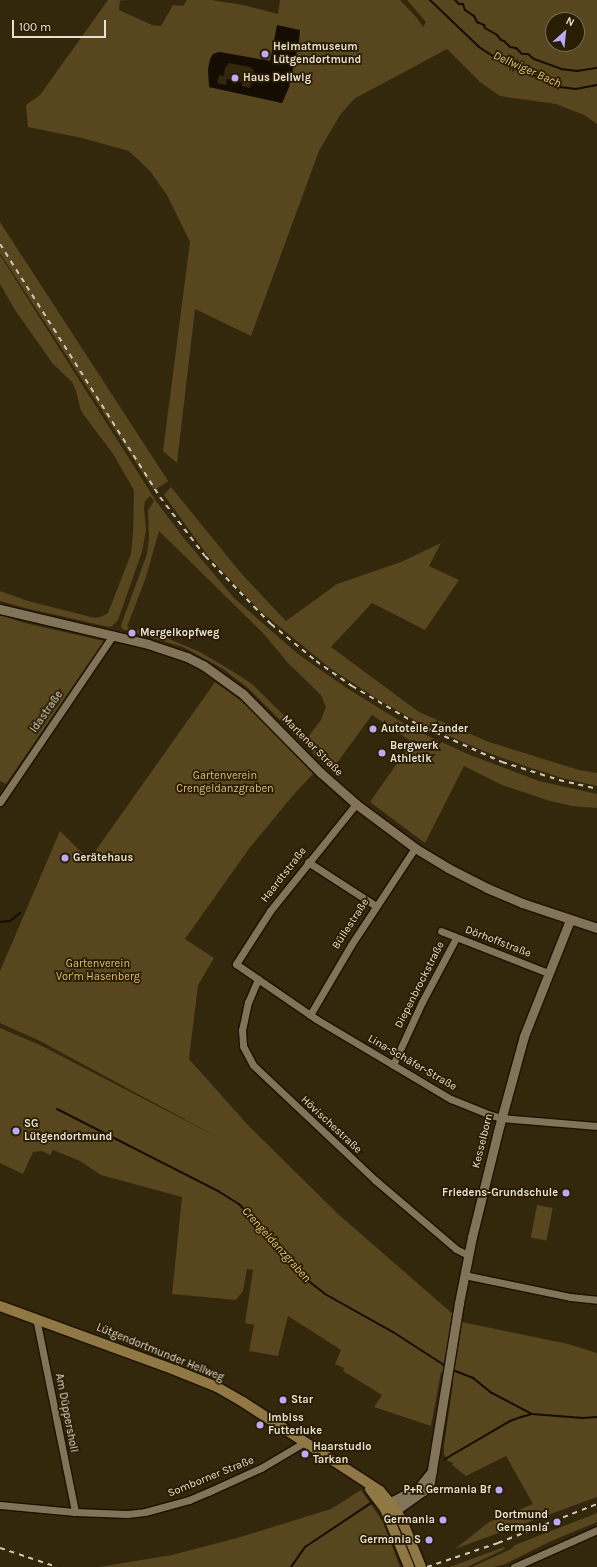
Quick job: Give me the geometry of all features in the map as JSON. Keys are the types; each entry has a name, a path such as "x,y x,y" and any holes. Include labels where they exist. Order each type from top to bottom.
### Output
{"main road":[{"name":"Lütgendortmunder Hellweg","path":"0,1306 175,1370 217,1387 243,1402 362,1480 390,1507 404,1524 421,1567"},
{"name":"Lütgendortmunder Hellweg","path":"390,1507 409,1567"}],"street":[{"name":"Martener Straße","path":"0,609 113,635 170,650 187,657 216,673 243,694 327,778 356,804 415,848 448,868 487,888 522,903 597,928"},
{"name":"Idastraße","path":"0,802 113,635"},
{"name":"Haardtstraße","path":"236,964 270,911 356,804"},
{"name":"Büllestraße","path":"310,1015 329,979 415,848"},
{"path":"308,862 376,906"},
{"name":"Kesselborn","path":"390,1507 423,1491 430,1482 449,1358 468,1255 501,1118 518,1054 548,973 570,920"},
{"name":"Dörhoffstraße","path":"441,931 548,973"},
{"name":"Diepenbrockstraße","path":"393,1065 422,1002 456,938"},
{"name":"Lina-Schäfer-Straße","path":"236,964 310,1015 451,1099 501,1118 597,1126"},
{"name":"Hövischestraße","path":"258,979 247,1006 242,1030 243,1046 253,1065 375,1180 456,1249 468,1255"},
{"path":"464,1276 570,1297 597,1300"},
{"name":"Am Düppersholl","path":"36,1318 75,1512"},
{"name":"Somborner Straße","path":"0,1505 75,1512 127,1514 146,1512 189,1500 261,1468 305,1442"},
{"path":"514,1567 597,1530"}],"green space":[{"path":"108,0 120,0 119,10 152,25 161,26 173,5 183,6 187,0 211,0 243,5 278,14 280,0 400,0 417,18 423,27 426,22 407,0 597,0 597,124 584,115 556,104 500,96 480,82 447,49 354,99 340,115 319,151 251,336 195,309 177,463 163,451 190,242 167,195 150,171 129,151 82,138 28,127 26,105 40,95","holes":["219,52 270,61 289,87 282,103 209,87 213,54"]},
{"path":"0,222 168,481 154,490 0,253"},
{"path":"0,255 156,501 183,537 234,598 298,654 345,687 413,729 470,755 539,781 597,794 597,808 572,806 550,801 502,785 464,766 425,843 370,802 412,742 372,715 331,771 248,688 223,669 183,647 122,629 121,625 147,554 149,538 148,510 154,501 150,496 145,501 144,508 146,530 142,552 118,620 112,626 109,627 0,601 0,591 28,601 95,618 101,617 108,613 131,554 134,490 113,454 81,411 72,382 53,364 15,310 0,284","holes":["159,531 263,633 288,663 321,695 326,707 321,720 307,738 252,684 232,671 200,652 169,639 127,627 146,577"]},
{"path":"171,487 240,572 286,621 337,584 401,562 441,543 429,566 459,580 425,630 372,603 331,647 419,712 489,742 579,770 597,773 597,786 562,778 522,765 489,753 423,725 379,700 330,668 259,610 208,556 164,495"},
{"path":"0,615 25,623 104,641 6,784 0,781"},
{"path":"215,682 261,715 315,772 295,793 251,846 185,939 214,958 198,985 189,1059 246,1123 338,1214 462,1322 568,1344 597,1353 597,1497 455,1549 489,1522 533,1504 506,1456 466,1476 452,1465 453,1463 448,1461 444,1455 444,1446 453,1383 441,1372 431,1426 374,1407 382,1395 343,1371 344,1368 335,1364 341,1350 288,1316 278,1356 249,1351 254,1325 245,1323 253,1270 247,1269 243,1291 236,1300 172,1294 182,1197 101,1175 80,1161 53,1150 50,1155 42,1151 33,1152 23,1174 0,1163 0,1028 40,1045 221,1139 40,1041 0,1023 0,971 60,831 89,860"},
{"path":"537,1205 553,1208 546,1240 531,1237"},
{"path":"361,1490 383,1522 400,1567 99,1567 172,1555 237,1538 331,1509"},
{"path":"597,1513 597,1522 549,1542 505,1564 494,1567 472,1567 511,1549 515,1545"},
{"path":"504,1547 505,1549 467,1567 450,1567"}],"shaded area":[{"path":"277,25 300,30 299,42 289,87 282,103 209,87 208,69 210,59 213,54 219,52 270,61","holes":["229,63 250,67 254,70 250,88 242,86 242,82 227,79 226,85 217,83 219,75 224,76 225,68"]}],"waterway":[{"name":"Dellwiger Bach","path":"430,0 479,47 499,60 560,87 576,89 597,85"},
{"path":"455,0 459,4 463,4 465,10 474,16 477,22 484,25 485,28 497,35 510,47 516,48 522,54 528,54 534,59 561,69 577,71 597,68"},
{"path":"0,922 10,921 20,913"},
{"name":"Crengeldanzgraben","path":"57,1109 218,1191 239,1204 280,1247 306,1279 325,1294 393,1332 447,1367"},
{"name":"Crengeldanzgraben","path":"450,1369 473,1378 490,1392 532,1414"},
{"path":"445,1459 510,1421 521,1417 532,1414 583,1418 597,1417"},
{"path":"291,1567 305,1547 371,1503"}],"railway":[{"path":"0,244 160,497 205,556 271,624 316,661 352,686 417,724 502,762 559,780 597,789"},
{"path":"427,1567 498,1543 597,1504"},
{"path":"0,1548 57,1567"}],"place":[{"name":"Heimatmuseum Lütgendortmund","path":"265,54"},
{"name":"Haus Dellwig","path":"235,78"},
{"name":"Mergelkopfweg","path":"132,633"},
{"name":"Autoteile Zander","path":"373,729"},
{"name":"Bergwerk Athletik","path":"382,753"},
{"name":"Gerätehaus","path":"65,858"},
{"name":"SG Lütgendortmund","path":"16,1131"},
{"name":"Friedens-Grundschule","path":"566,1193"},
{"name":"Star","path":"283,1400"},
{"name":"Imbiss Futterluke","path":"260,1425"},
{"name":"Haarstudio Tarkan","path":"305,1454"},
{"name":"P+R Germania Bf","path":"499,1490"},
{"name":"Germania","path":"443,1520"},
{"name":"Dortmund Germania","path":"557,1522"},
{"name":"Germania S","path":"429,1540"}],"park label":[{"name":"Gartenverein Crengeldanzgraben","path":"225,783"},
{"name":"Gartenverein Vor'm Hasenberg","path":"98,971"}]}
